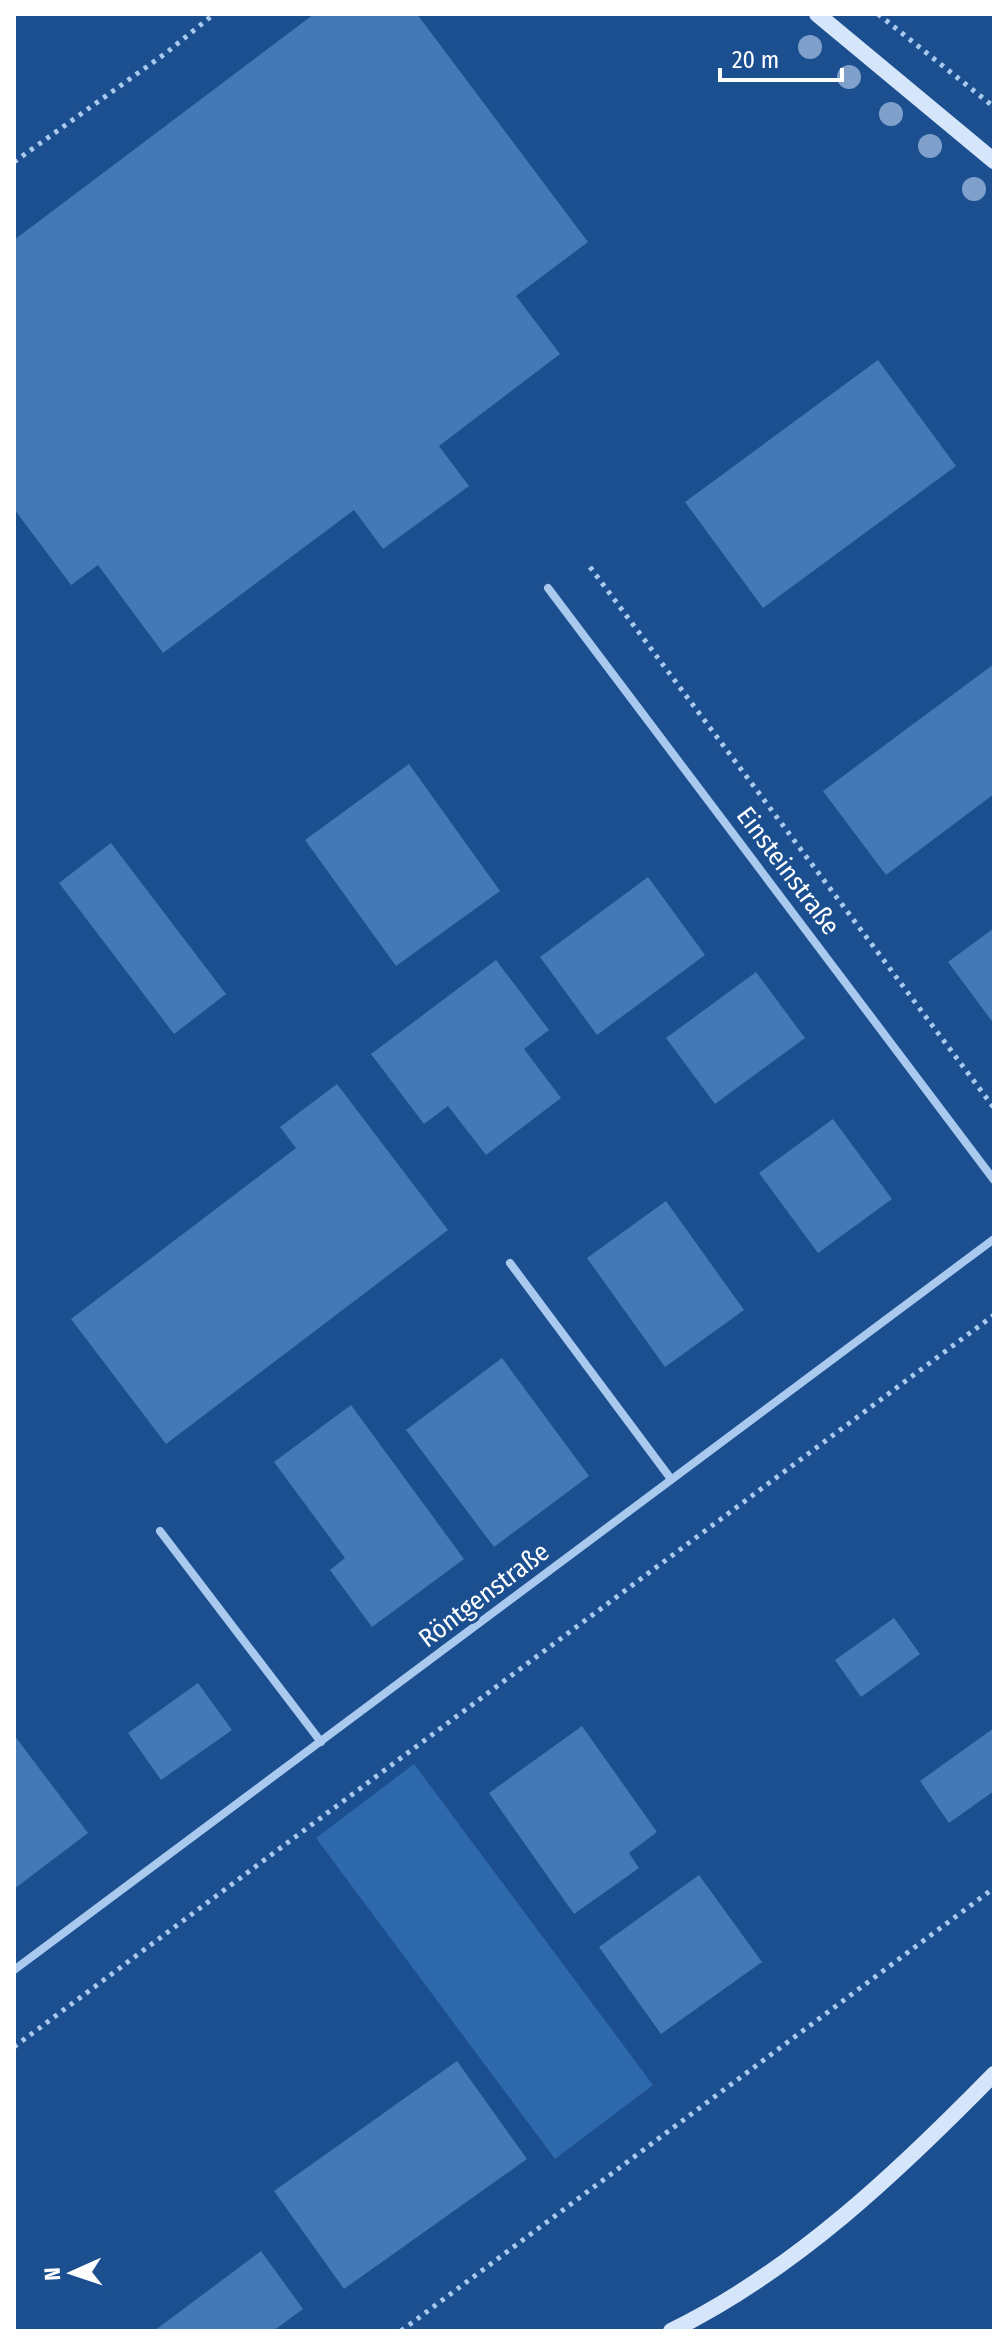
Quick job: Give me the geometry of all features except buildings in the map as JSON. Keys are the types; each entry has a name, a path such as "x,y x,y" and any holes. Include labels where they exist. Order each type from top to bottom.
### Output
{"street":[{"path":"817,14 994,161"},
{"name":"Einsteinstraße","path":"548,588 994,1180"},
{"name":"Röntgenstraße","path":"14,1970 994,1239"},
{"path":"510,1263 671,1479"},
{"path":"160,1531 321,1742"},
{"path":"671,2331 759,2279 837,2221 920,2150 994,2074"}],"path":[{"path":"14,162 166,53 214,14"},
{"path":"878,14 994,107"},
{"path":"590,567 994,1108"},
{"path":"14,2047 994,1315"},
{"path":"401,2331 994,1888"}],"shaded area":[{"path":"414,1764 653,2085 555,2159 316,1838"}]}
